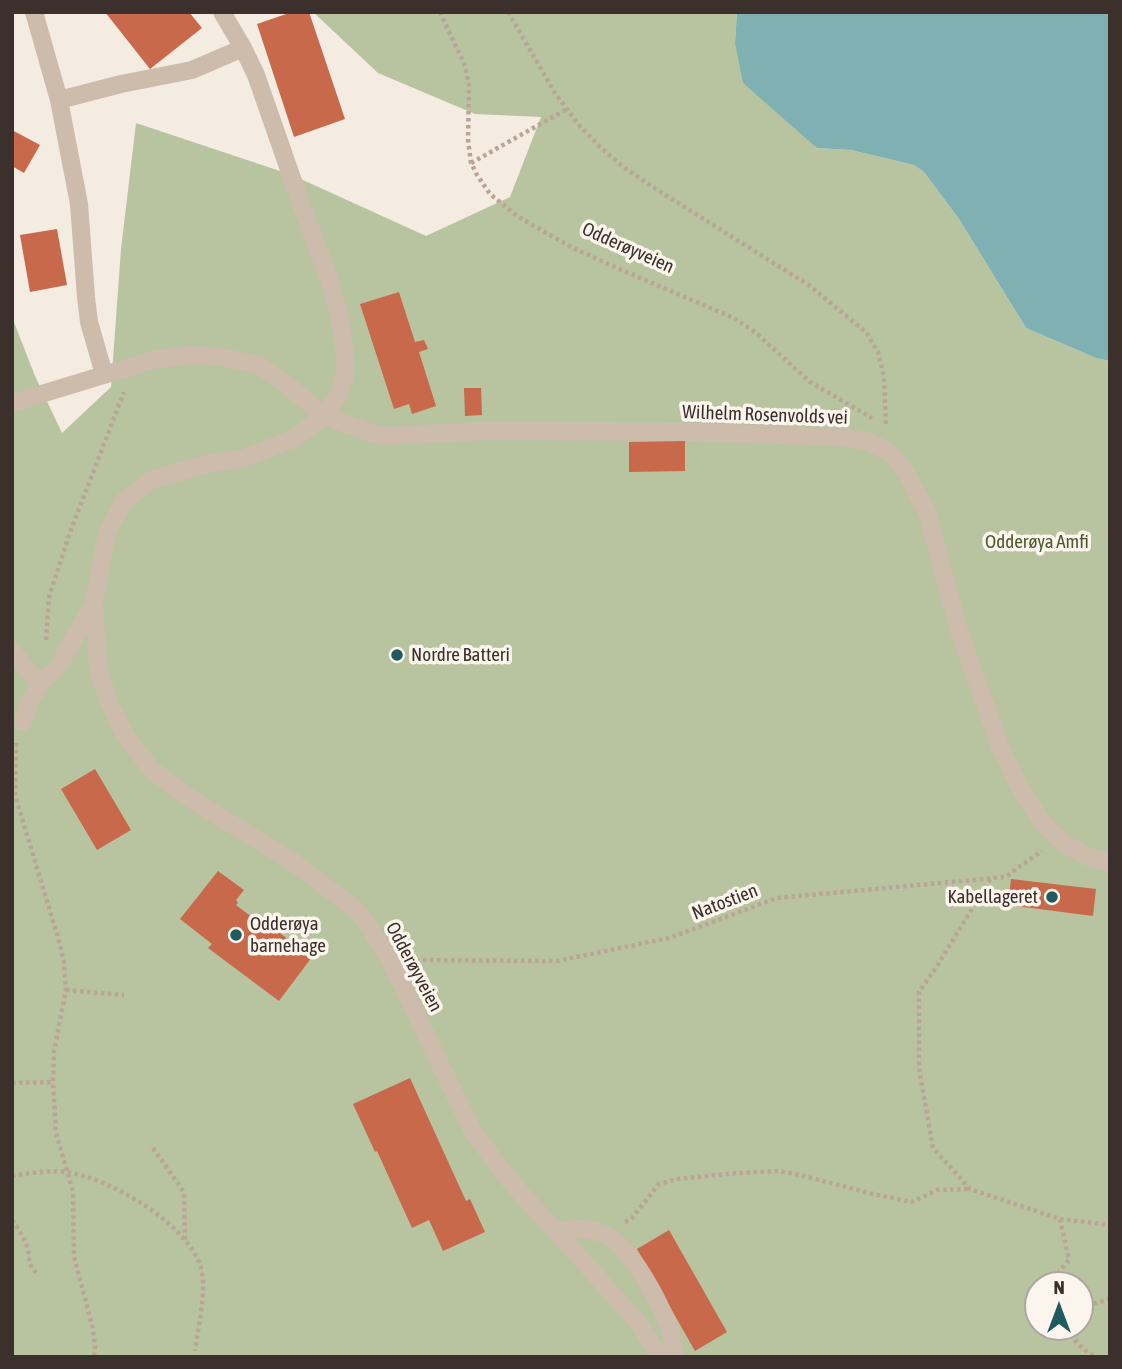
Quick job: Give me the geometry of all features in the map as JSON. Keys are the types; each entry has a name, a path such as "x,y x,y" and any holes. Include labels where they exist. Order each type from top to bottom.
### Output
{"street":[{"path":"34,12 59,100 79,204 89,322 104,374"},
{"name":"Odderøyveien","path":"222,12 256,75 327,273 338,310 344,345 345,376 338,396 324,416 295,438 242,459 210,463 150,480 124,501 107,533 94,603 98,668 109,702 125,734 151,769 186,796 292,861 359,912 390,960 473,1132 511,1182 637,1321 660,1357"},
{"path":"59,100 121,83 192,71 243,48"},
{"path":"12,403 152,360 189,355 221,357 259,365 324,416"},
{"name":"Wilhelm Rosenvolds vei","path":"324,416 381,436 525,430 805,436 870,442 890,453"},
{"path":"890,453 908,476 927,512 959,631 1000,746 1019,786 1043,822 1059,839 1089,857 1110,863"},
{"name":"Odderøyveien","path":"23,722 30,700 40,684 59,665 94,603"},
{"path":"12,651 40,684"},
{"path":"557,1232 580,1228 612,1238 622,1248 650,1288 669,1327 675,1357"}],"path":[{"name":"Odderøyveien","path":"440,12 465,66 470,85 467,140 471,163 490,194 517,216 571,247 734,318 756,333 810,383 886,426"},
{"path":"508,12 555,93 597,144 622,166 656,189 810,286 866,332 878,352 884,377 886,426 894,439 890,453"},
{"path":"471,163 567,109"},
{"path":"59,665 45,648 49,597 69,535 134,365"},
{"path":"23,722 16,745 15,795 64,962 66,990 54,1051 56,1133 74,1192 74,1256 93,1329 94,1357"},
{"name":"Natostien","path":"390,960 557,961 669,939 777,898 1005,877 1059,839"},
{"path":"970,1189 933,1148 919,1068 919,992 991,878"},
{"path":"66,990 124,995"},
{"path":"12,1083 53,1082"},
{"path":"153,1148 184,1192 185,1241"},
{"path":"12,1176 49,1170 89,1177 127,1194 161,1216 185,1241 200,1264 203,1284 195,1351"},
{"path":"598,1233 632,1218 659,1184 677,1179 779,1171 912,1202 937,1190 970,1189 1060,1219 1110,1225"},
{"path":"1060,1219 1069,1260 1060,1271"},
{"path":"12,1220 26,1243 30,1252 29,1263 38,1276"},
{"path":"1076,1341 1083,1350 1095,1357"}],"green space":[{"name":"Odderøya Amfi","path":"313,12 737,12 735,43 817,148 851,150 914,165 924,172 959,219 1026,328 1096,358 1110,361 1110,1357 12,1357 12,317 35,376 62,433 111,387 121,249 136,123 292,175 426,236 510,197 541,117 475,114 378,73"}],"water":[{"path":"737,12 1110,12 1110,361 1096,358 1026,328 959,219 924,172 914,165 851,150 817,148 743,83 735,43"}],"building":[{"path":"105,12 189,12 202,28 150,69"},
{"path":"292,12 309,12 345,119 294,137 257,24"},
{"path":"12,130 40,145 24,173 12,166"},
{"path":"57,229 67,285 30,292 20,235"},
{"path":"399,292 415,342 424,340 428,349 419,352 436,406 412,414 409,404 394,409 360,304"},
{"path":"464,388 481,388 482,415 465,416"},
{"path":"685,441 685,471 629,472 629,442"},
{"path":"95,769 131,830 97,850 61,789"},
{"path":"218,871 244,890 236,900 236,905 274,934 277,931 312,957 279,1001 208,948 212,944 180,919"},
{"name":"Kabellageret","path":"1011,879 1096,889 1093,916 1008,905"},
{"path":"410,1078 466,1201 470,1199 485,1232 443,1251 429,1220 412,1228 353,1104"},
{"path":"669,1230 727,1332 695,1351 637,1249"}],"place":[{"name":"Nordre Batteri","path":"397,655"},
{"name":"Kabellageret","path":"1052,897"},
{"name":"Odderøya barnehage","path":"236,935"}]}
